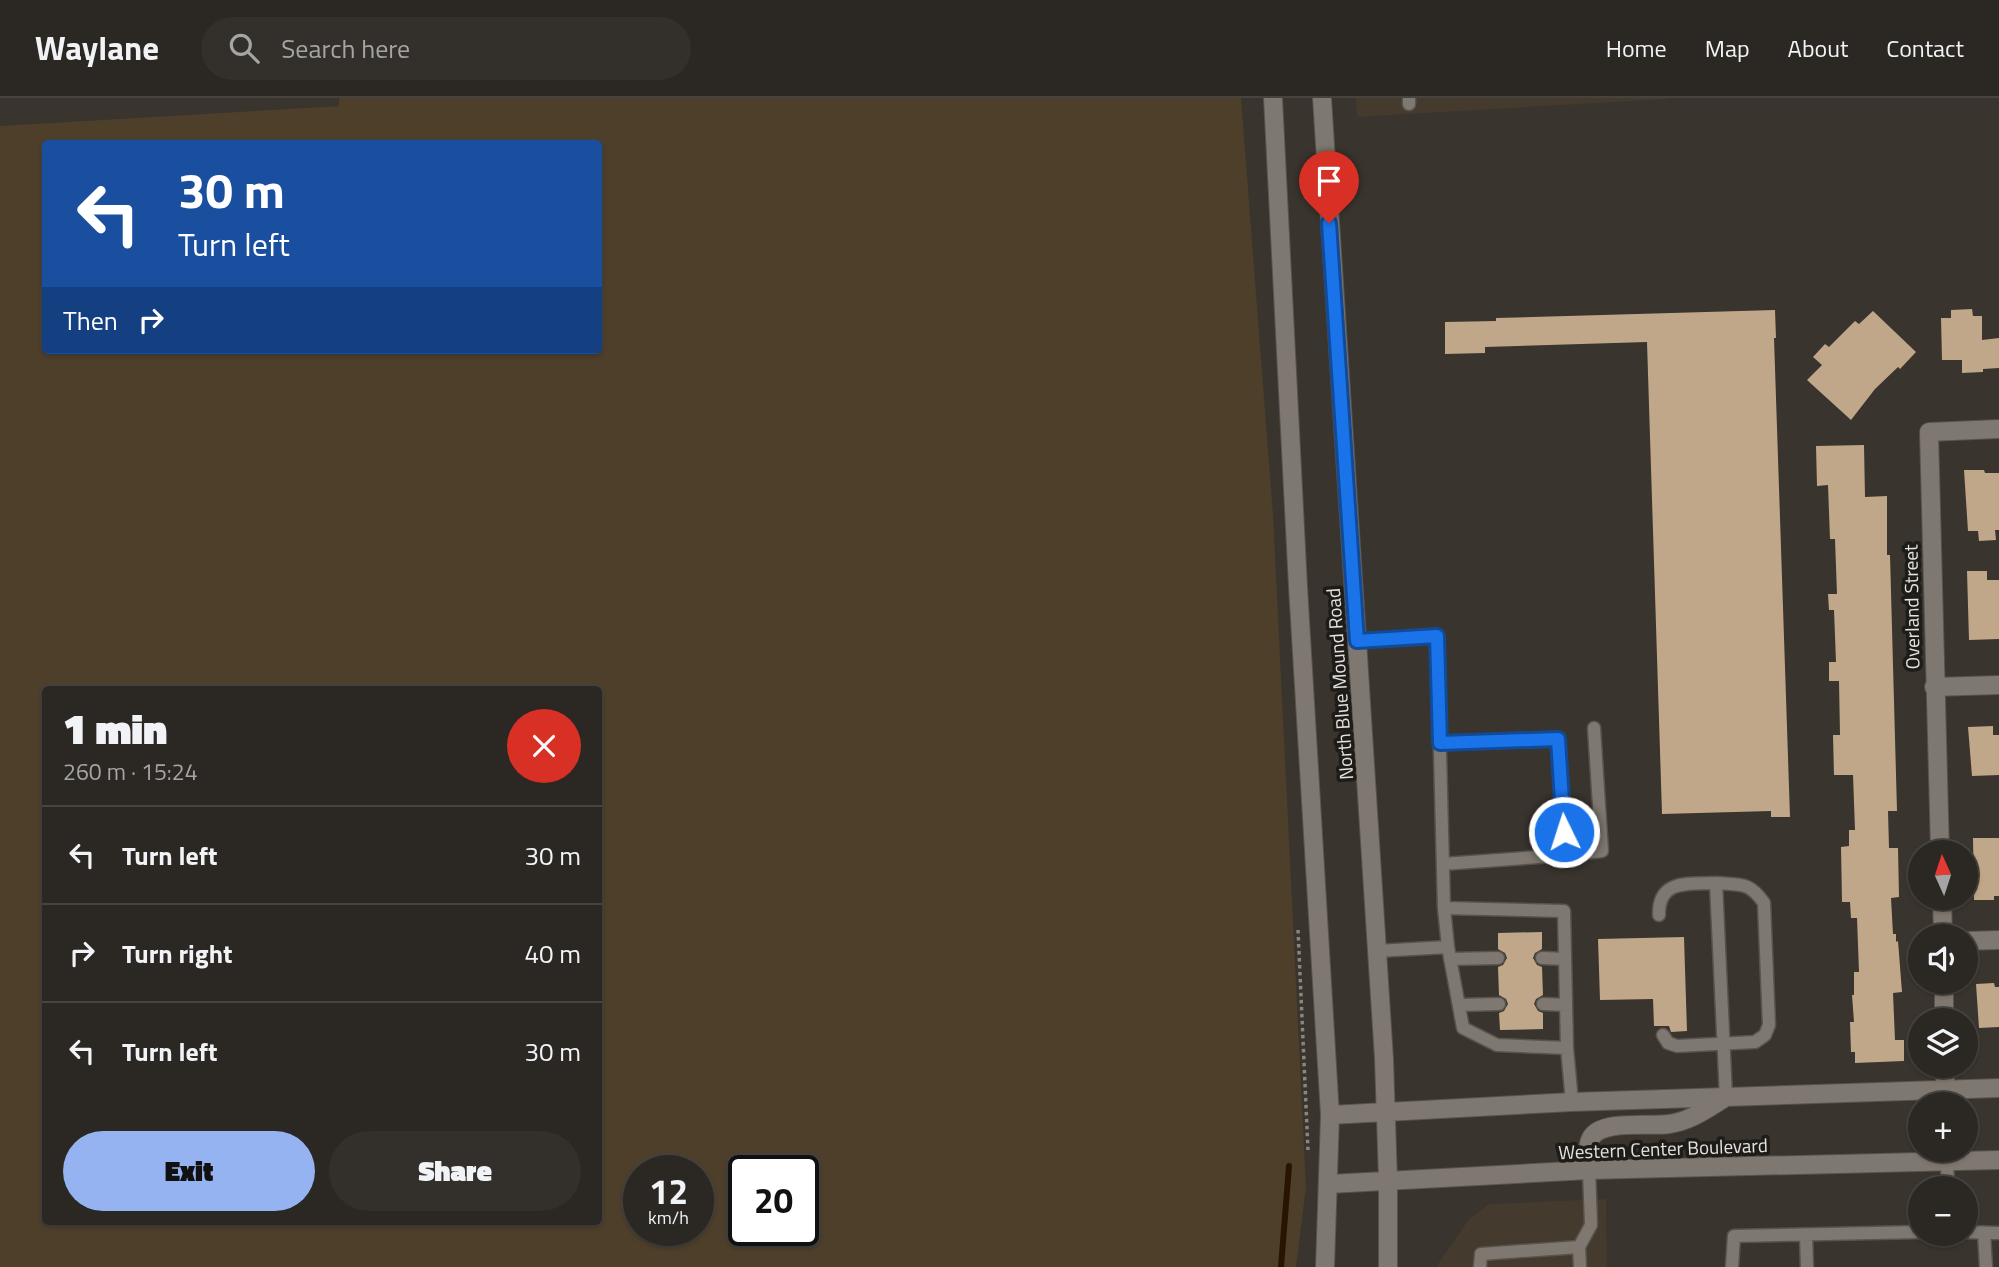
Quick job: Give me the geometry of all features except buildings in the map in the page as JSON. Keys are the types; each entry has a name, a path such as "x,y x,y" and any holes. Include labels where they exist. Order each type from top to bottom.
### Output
{"main road":[{"name":"North Blue Mound Road","path":"1273,98 1298,587 1330,1115 1325,1267"},
{"name":"North Blue Mound Road","path":"1322,98 1387,1112 1388,1267"},
{"name":"Overland Street","path":"1940,840 1929,432 1999,429"},
{"path":"1934,687 1999,685"},
{"path":"1978,941 1999,940"},
{"path":"1975,1092 1999,1088"},
{"path":"1330,1115 1726,1097 1908,1097"},
{"path":"1589,1170 1588,1147 1597,1131 1618,1126 1667,1125 1689,1120 1726,1097"},
{"name":"Western Center Boulevard","path":"1329,1184 1589,1170 1908,1158"},
{"name":"Western Center Boulevard","path":"1978,1158 1999,1160"}],"lane":[{"path":"1357,641 1437,636 1444,908 1463,1028 1497,1045 1567,1048"},
{"path":"1443,864 1602,851 1594,728"},
{"path":"1440,743 1558,739 1566,855"},
{"path":"1716,883 1726,1097"},
{"path":"1659,915 1658,904 1662,895 1678,885 1716,883 1747,886 1758,893 1764,904 1769,1025 1765,1035 1755,1042 1677,1046 1668,1043 1663,1035"},
{"path":"1444,908 1564,911 1567,1048 1572,1102"},
{"path":"1377,951 1449,953 1498,958"},
{"path":"1542,958 1565,958"},
{"path":"1459,1004 1499,1004"},
{"path":"1543,1004 1566,1005"},
{"path":"1580,1267 1579,1247 1591,1225 1589,1170"},
{"path":"1732,1267 1734,1236 1908,1232"},
{"path":"1978,1233 1999,1233"},
{"path":"1984,1233 1986,1267"},
{"path":"1806,1235 1807,1267"},
{"path":"1480,1267 1481,1254 1579,1247"}],"shaded area":[{"path":"339,98 1241,98 1273,515 1306,1187 1296,1267 0,1267 0,126 339,106"},
{"path":"1356,98 1667,98 1667,99 1357,117"},
{"path":"1606,1199 1607,1267 1436,1267 1469,1219 1489,1204"}],"waterway":[{"path":"1281,1267 1289,1166"}],"route":[{"path":"1329,223 1357,641 1437,636 1440,743 1558,739 1564,832"}]}
